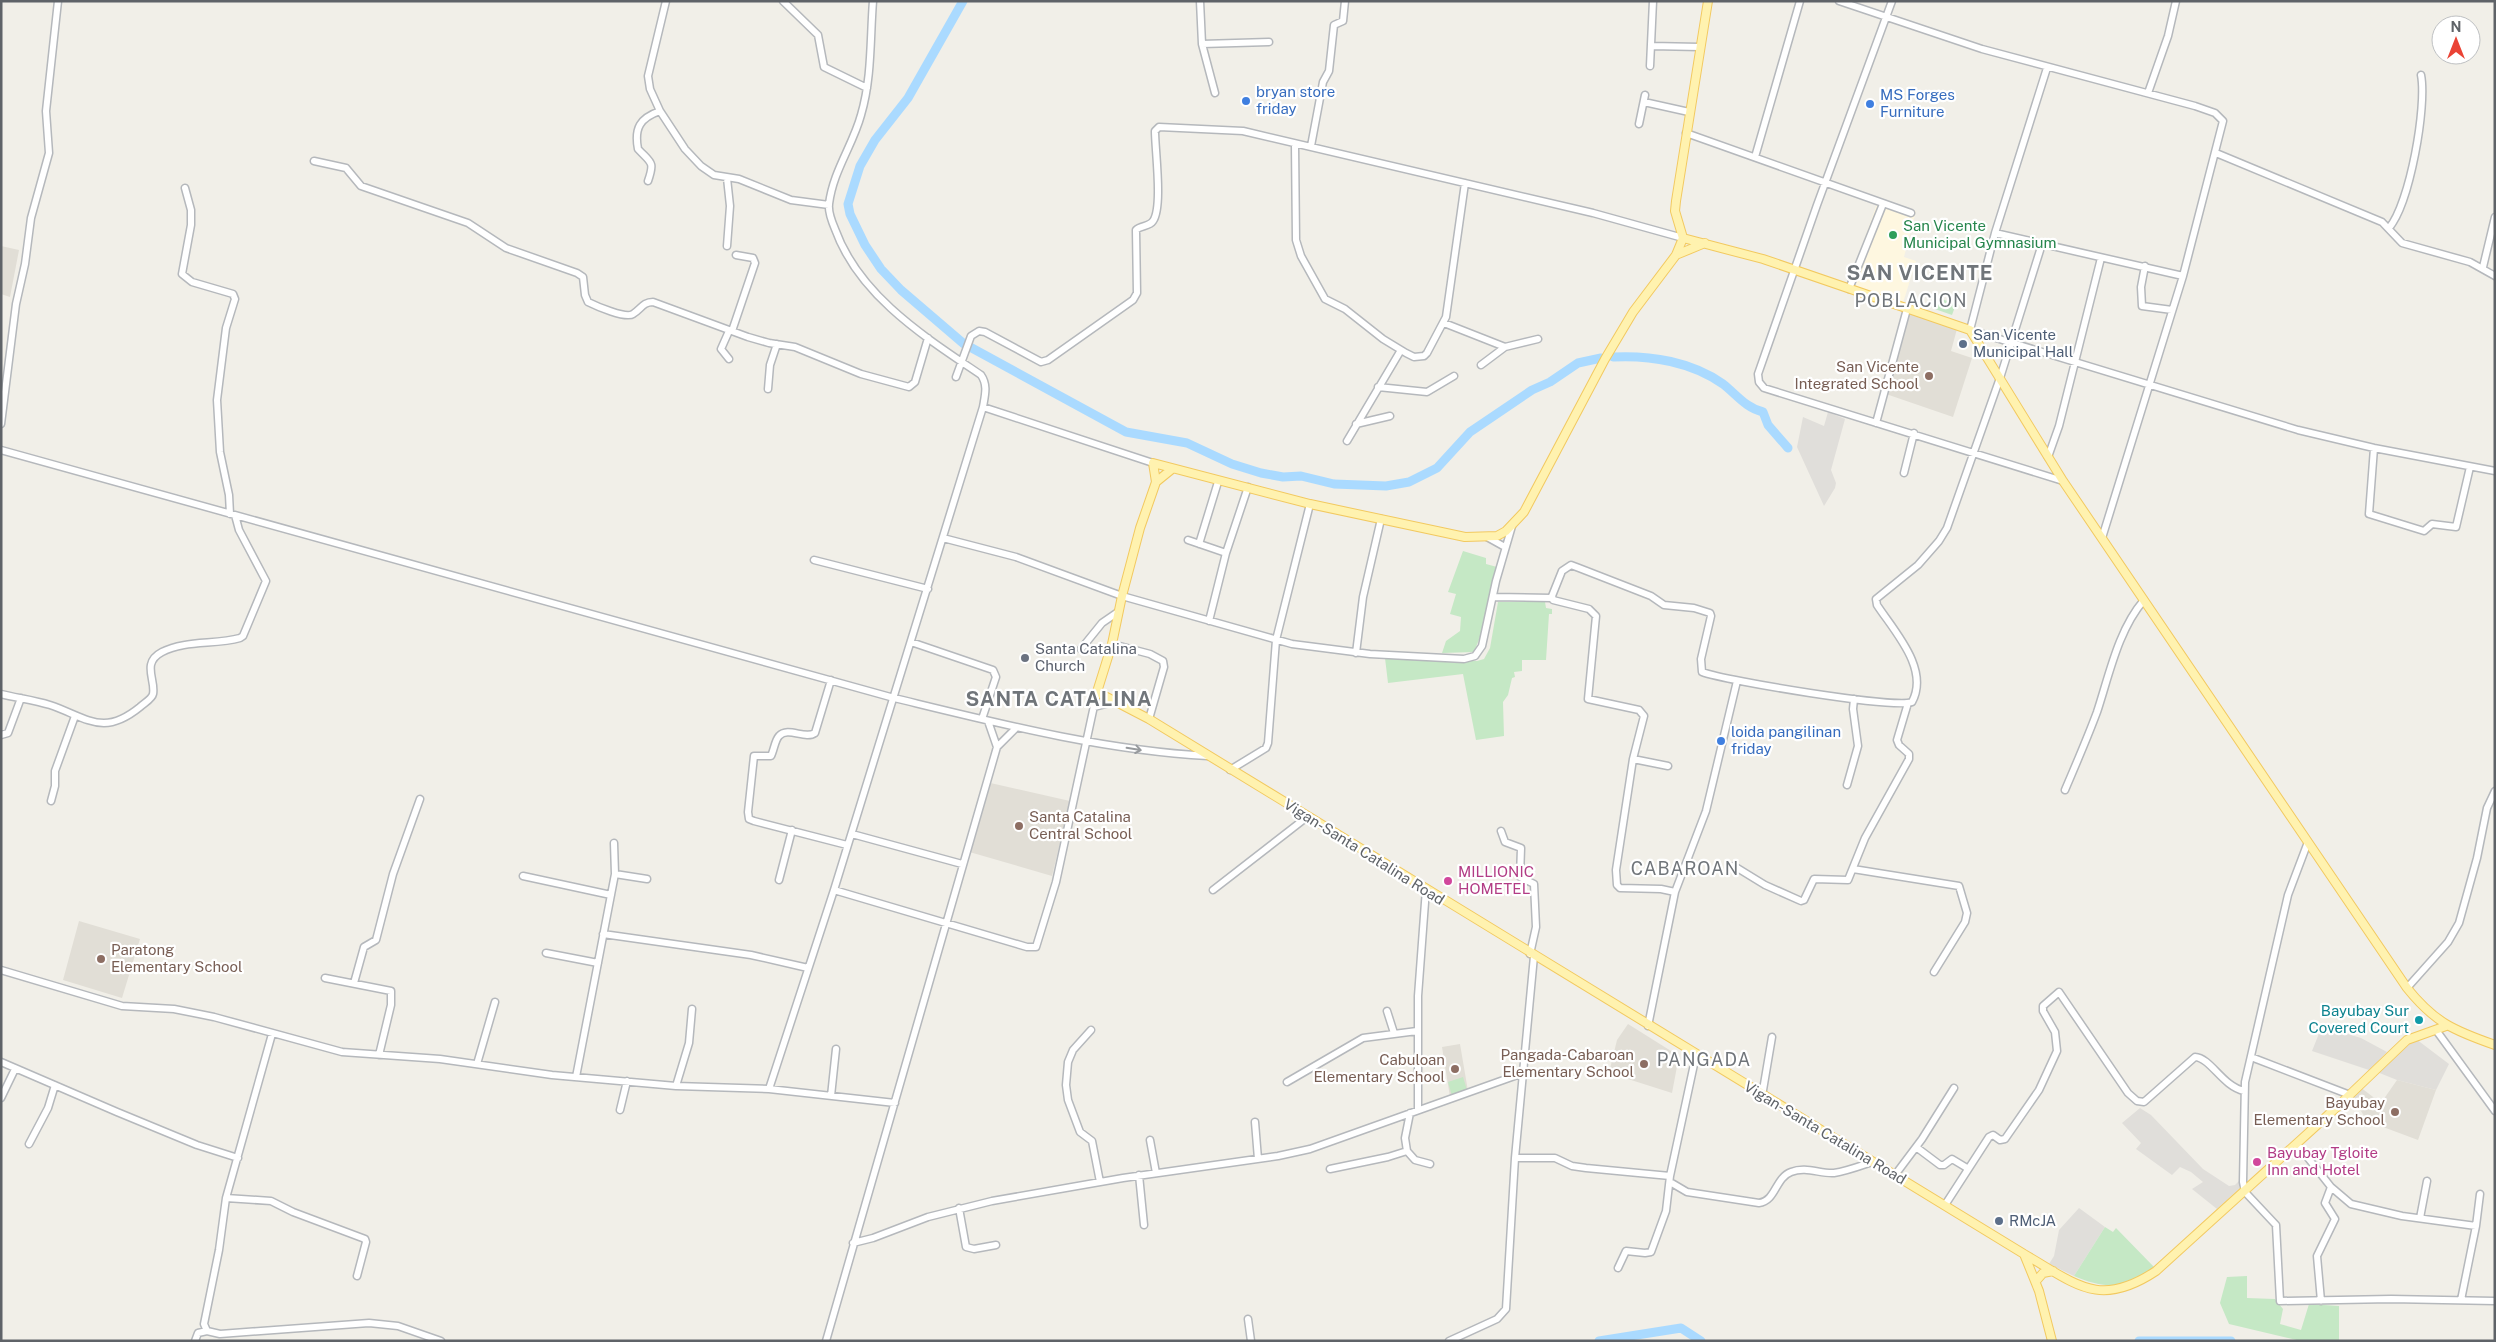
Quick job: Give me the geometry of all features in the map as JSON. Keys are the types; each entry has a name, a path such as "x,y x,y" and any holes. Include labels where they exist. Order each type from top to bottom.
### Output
{"main road":[{"path":"1097,692 1112,644 1118,612 1140,528 1156,482 1153,463 1218,482 1248,487 1310,504 1465,537 1497,536 1512,526 1524,512 1633,312 1676,255 1683,238 1675,208 1708,1"},
{"path":"1683,238 1705,243 1793,271 1970,330 2063,481 2407,988 2417,1001 2446,1026 2495,1045"},
{"path":"1676,255 1705,243"},
{"path":"1156,482 1172,469"},
{"name":"Vigan-Santa Catalina Road","path":"1097,692 1149,720 1762,1096 2024,1254 2077,1284 2097,1290 2110,1292 2137,1283 2156,1270 2245,1192 2407,1040 2446,1026"},
{"path":"2024,1254 2036,1281 2052,1340"},
{"path":"2036,1281 2043,1273 2053,1271"}],"street":[{"path":"1,424 16,304 27,256 30,218 49,153 46,111 58,1"},
{"path":"666,1 648,76 650,89 660,111 685,149 696,161 714,174 739,179 791,200 829,205"},
{"path":"783,1 818,35 824,67 867,88"},
{"path":"769,1090 852,834 928,589 983,407 986,382 980,374 928,338 891,309 849,260 838,237 829,205 840,163 859,121 867,88 873,1"},
{"path":"1200,1 1202,44 1215,92"},
{"path":"1311,146 1323,82 1329,71 1334,25 1343,21 1345,1"},
{"path":"1650,66 1652,1"},
{"path":"1755,157 1800,1"},
{"path":"1839,1 1982,49 2047,68 2195,106 2221,117 2223,127 2183,276 2102,538"},
{"path":"1892,1 1793,271 1758,374 1759,382 1764,388 1972,451 2063,481"},
{"path":"2148,93 2168,36 2176,1"},
{"path":"1202,44 1269,42"},
{"path":"1650,46 1700,47"},
{"path":"2047,68 1995,233 1970,330 2012,341 2075,363 2298,430 2374,448 2470,467 2495,470"},
{"path":"2389,228 2400,210 2415,150 2420,124 2421,75"},
{"path":"1639,124 1645,99 1689,112"},
{"path":"648,181 653,166 650,160 638,149 637,128 644,118 660,111"},
{"path":"956,377 960,361 971,336 978,331 985,332 1038,362 1043,362 1134,300 1137,293 1136,230 1154,221 1156,207 1155,129 1233,129 1465,183 1683,238"},
{"path":"1686,133 1911,213"},
{"path":"1295,144 1296,240 1301,256 1326,301 1346,309 1401,350 1414,357 1424,356 1444,323 1449,304 1465,183"},
{"path":"2216,153 2382,222 2389,228 2396,239 2402,243 2483,267 2495,276"},
{"path":"314,161 346,168 361,186 468,223 506,248 576,273 582,277 586,300 626,316 633,314 648,302 653,302 730,331 764,342 795,346 861,374 909,387 915,382 928,338"},
{"path":"727,178 730,206 727,246"},
{"path":"1,694 50,705 86,721 103,724 129,715 153,694 150,670 156,657 161,652 184,646 232,640 243,636 266,580 233,515 220,452 217,400 226,328 235,299 233,294 192,282 182,274 191,225 191,210 185,188"},
{"path":"1849,290 1883,204"},
{"path":"2483,267 2495,217"},
{"path":"1995,233 2183,276"},
{"path":"1734,866 1764,885 1801,901 1804,900 1814,879 1846,881 1853,869 1865,838 1909,759 1910,754 1899,745 1897,740 1908,704 1912,702 1915,692 1914,664 1877,606 1876,599 1918,565 1939,541 1955,509 1972,451 2000,378 2042,244"},
{"path":"729,359 721,349 730,331 755,263 753,258 736,255"},
{"path":"2048,457 2059,426 2100,258"},
{"path":"2145,266 2140,288 2142,306 2172,310"},
{"path":"1876,422 1907,309"},
{"path":"1444,323 1505,347"},
{"path":"1481,365 1505,347 1538,339"},
{"path":"768,389 770,365 777,344"},
{"path":"1348,441 1356,424 1401,350"},
{"path":"1378,387 1427,392 1454,376"},
{"path":"983,407 1153,463"},
{"path":"1356,424 1390,416"},
{"path":"1904,473 1914,433"},
{"path":"2374,448 2369,514 2424,531 2432,524 2456,526 2470,467"},
{"path":"1,450 894,698 1016,728 1086,741 1147,751 1208,756"},
{"path":"1199,544 1218,482"},
{"path":"1209,621 1226,553 1248,487"},
{"path":"1230,770 1266,748 1268,743 1276,640 1310,504"},
{"path":"1356,653 1365,588 1381,519"},
{"path":"943,538 1016,558 1122,596 1276,640 1356,653 1470,658 1480,652 1482,646 1512,526"},
{"path":"1487,537 1506,547"},
{"path":"1188,540 1226,553"},
{"path":"814,560 928,589"},
{"path":"1552,598 1562,571 1571,565 1651,596 1664,605 1694,608 1710,613 1700,671 1737,680 1854,699 1908,704"},
{"path":"1493,597 1552,598 1555,601 1589,609 1595,613 1588,699 1639,710 1643,713 1616,870 1618,885 1620,888 1662,889 1675,892"},
{"path":"2065,790 2095,716 2125,632 2134,612 2144,600"},
{"path":"1081,649 1102,623 1118,612"},
{"path":"911,642 993,670 996,677 985,720 997,747"},
{"path":"1112,644 1150,654 1163,661 1164,667 1149,720"},
{"path":"831,680 815,733 809,736 794,733 782,734 778,738 771,756 754,756 748,817 754,821 847,845"},
{"path":"1648,1026 1675,892 1706,811 1737,680"},
{"path":"834,890 945,924 1027,947 1036,947 1056,882 1097,692"},
{"path":"1,735 8,733 21,698"},
{"path":"1847,786 1858,746 1853,709 1854,699"},
{"path":"1094,707 1114,702"},
{"path":"51,801 55,786 55,771 75,716"},
{"path":"826,1341 997,747 1016,728"},
{"path":"1634,760 1668,766"},
{"path":"2407,988 2448,942 2459,923 2477,858 2488,808 2495,791"},
{"path":"354,983 364,947 376,940 393,874 420,799"},
{"path":"1213,890 1307,817"},
{"path":"779,880 792,830"},
{"path":"1449,1341 1497,1319 1506,1309 1516,1158 1532,955 1536,927 1534,884 1520,877 1521,848 1506,842 1501,830"},
{"path":"852,834 962,864"},
{"path":"2308,842 2288,895 2244,1090 2242,1171 2245,1192 2276,1225 2280,1300 2495,1301"},
{"path":"576,1077 615,874 614,843"},
{"path":"1853,869 1959,886 1968,913 1965,922 1934,972"},
{"path":"615,874 647,879"},
{"path":"523,876 611,895"},
{"path":"1418,1110 1417,1030 1419,961 1426,889"},
{"path":"603,934 750,955 808,968"},
{"path":"546,953 598,963"},
{"path":"1,970 117,1004 174,1009 214,1017 327,1049 477,1064 576,1077 676,1086 769,1090 894,1103"},
{"path":"325,978 391,991 390,1005 379,1055"},
{"path":"1945,1205 1967,1168 1989,1137 1993,1135 2005,1140 2042,1082 2058,1051 2055,1032 2043,1011 2043,1006 2059,992 2128,1093 2137,1102 2144,1102 2195,1057 2207,1063 2228,1084 2244,1090"},
{"path":"477,1064 494,1002"},
{"path":"676,1086 690,1038 692,1009"},
{"path":"1387,1011 1394,1033"},
{"path":"1091,1030 1073,1050 1068,1062 1066,1092 1081,1134 1092,1141 1100,1182"},
{"path":"1287,1082 1359,1040 1374,1035 1417,1030"},
{"path":"2436,1030 2495,1111"},
{"path":"208,1331 204,1324 219,1250 226,1198 272,1034"},
{"path":"1762,1096 1772,1037"},
{"path":"831,1096 836,1049"},
{"path":"1618,1268 1626,1251 1651,1252 1666,1211 1670,1179 1696,1055"},
{"path":"2251,1056 2350,1095"},
{"path":"1,1062 170,1134 238,1158"},
{"path":"1,1098 16,1069"},
{"path":"853,1243 873,1238 911,1223 959,1208 1139,1175 1258,1159 1327,1144 1523,1073"},
{"path":"620,1110 627,1081"},
{"path":"29,1144 48,1108 55,1085"},
{"path":"1895,1175 1916,1148 1954,1088"},
{"path":"1410,1113 1405,1138 1408,1151 1415,1160 1430,1164"},
{"path":"1255,1122 1258,1159"},
{"path":"1150,1140 1156,1173"},
{"path":"2297,1144 2330,1187 2352,1204 2420,1218 2476,1226"},
{"path":"1916,1148 1940,1165 1944,1165 1951,1159 1967,1168"},
{"path":"1330,1169 1408,1151"},
{"path":"1516,1158 1555,1158 1572,1166 1670,1179 1681,1189 1695,1194 1759,1203 1768,1199 1780,1180 1793,1171 1835,1172 1872,1162"},
{"path":"1139,1175 1144,1225"},
{"path":"2420,1218 2427,1181"},
{"path":"2321,1301 2317,1256 2335,1219 2325,1203 2330,1187"},
{"path":"2461,1300 2476,1226 2480,1194"},
{"path":"226,1198 271,1200 293,1212 365,1239 366,1242 357,1276"},
{"path":"959,1208 966,1247 974,1249 996,1245"},
{"path":"1248,1319 1251,1341"},
{"path":"195,1341 198,1333 208,1331 220,1334 369,1323 398,1326 436,1340"}],"shaded area":[{"path":"1879,198 1916,211 1904,257 1916,261 1903,303 1848,285"},
{"path":"1,246 19,250 10,297 1,294"},
{"name":"San Vicente Integrated School","path":"1910,312 1957,329 1951,351 1972,358 1953,417 1886,394"},
{"path":"1828,412 1845,419 1831,470 1836,483 1835,488 1824,506 1797,447 1803,417 1824,426"},
{"name":"Santa Catalina Central School","path":"986,782 1070,801 1052,876 966,851"},
{"name":"Paratong Elementary School","path":"79,921 140,939 122,998 63,980"},
{"name":"Pangada-Cabaroan Elementary School","path":"1628,1024 1679,1056 1672,1093 1609,1073 1617,1040"},
{"path":"2322,1026 2361,1038 2387,1052 2369,1070 2312,1051"},
{"path":"2416,1039 2449,1064 2436,1090 2397,1080 2377,1072 2400,1049"},
{"name":"Cabuloan Elementary School","path":"1460,1044 1468,1091 1450,1097 1442,1047"},
{"name":"Bayubay Elementary School","path":"2397,1080 2436,1090 2418,1140 2367,1121 2352,1096 2360,1087 2381,1103"},
{"path":"2140,1108 2151,1115 2203,1169 2229,1186 2235,1185 2239,1181 2239,1189 2217,1209 2192,1189 2203,1182 2191,1172 2180,1167 2172,1175 2136,1149 2141,1143 2122,1123"},
{"path":"2079,1208 2105,1227 2074,1276 2049,1264 2054,1256 2059,1230"}],"green space":[{"path":"1936,297 1956,304 1952,315 1932,308"},
{"path":"1463,551 1486,558 1486,564 1497,567 1482,632 1474,652 1442,653 1446,641 1460,631 1461,617 1450,614 1456,594 1448,592"},
{"path":"1498,602 1545,602 1546,608 1552,609 1552,614 1549,614 1546,660 1522,660 1522,671 1514,672 1515,677 1512,678 1508,695 1503,702 1504,736 1476,740 1463,674 1388,683 1385,658 1477,661 1484,659 1490,648"},
{"path":"1463,1077 1467,1090 1452,1096 1448,1082"},
{"path":"2105,1227 2113,1232 2116,1228 2154,1267 2136,1281 2126,1284 2105,1285 2074,1276"},
{"path":"2247,1276 2247,1298 2275,1299 2283,1309 2280,1324 2301,1330 2309,1304 2339,1306 2339,1341 2301,1341 2229,1324 2220,1303 2227,1277"}],"waterway":[{"path":"963,1 908,98 875,140 860,166 848,204 850,214 865,245 881,269 901,290 964,344"},
{"path":"970,347 1126,432 1187,443 1232,464 1261,473 1283,477 1301,476 1334,484 1386,486 1409,482 1437,468 1470,432 1532,390 1550,382 1578,363 1601,358"},
{"path":"1613,357 1656,359 1685,365 1711,376 1747,404 1763,412 1768,425 1788,448"},
{"path":"1599,1341 1681,1328 1701,1341"},
{"path":"2139,1341 2231,1341"}],"place":[{"name":"bryan store friday","path":"1246,101"},
{"name":"MS Forges Furniture","path":"1870,104"},
{"name":"San Vicente Municipal Gymnasium","path":"1893,235"},
{"name":"San Vicente Municipal Hall","path":"1963,344"},
{"name":"San Vicente Integrated School","path":"1929,376"},
{"name":"Santa Catalina Church","path":"1025,658"},
{"name":"loida pangilinan friday","path":"1721,741"},
{"name":"Santa Catalina Central School","path":"1019,826"},
{"name":"MILLIONIC HOMETEL","path":"1448,881"},
{"name":"Paratong Elementary School","path":"101,959"},
{"name":"Bayubay Sur Covered Court","path":"2419,1020"},
{"name":"Pangada-Cabaroan Elementary School","path":"1644,1064"},
{"name":"Cabuloan Elementary School","path":"1455,1069"},
{"name":"Bayubay Elementary School","path":"2395,1112"},
{"name":"Bayubay Tgloite Inn and Hotel","path":"2257,1162"},
{"name":"RMcJA","path":"1999,1221"}],"district":[{"name":"SAN VICENTE","path":"1920,273"},
{"name":"POBLACION","path":"1911,301"},
{"name":"SANTA CATALINA","path":"1059,699"},
{"name":"CABAROAN","path":"1685,869"},
{"name":"PANGADA","path":"1704,1060"}]}
